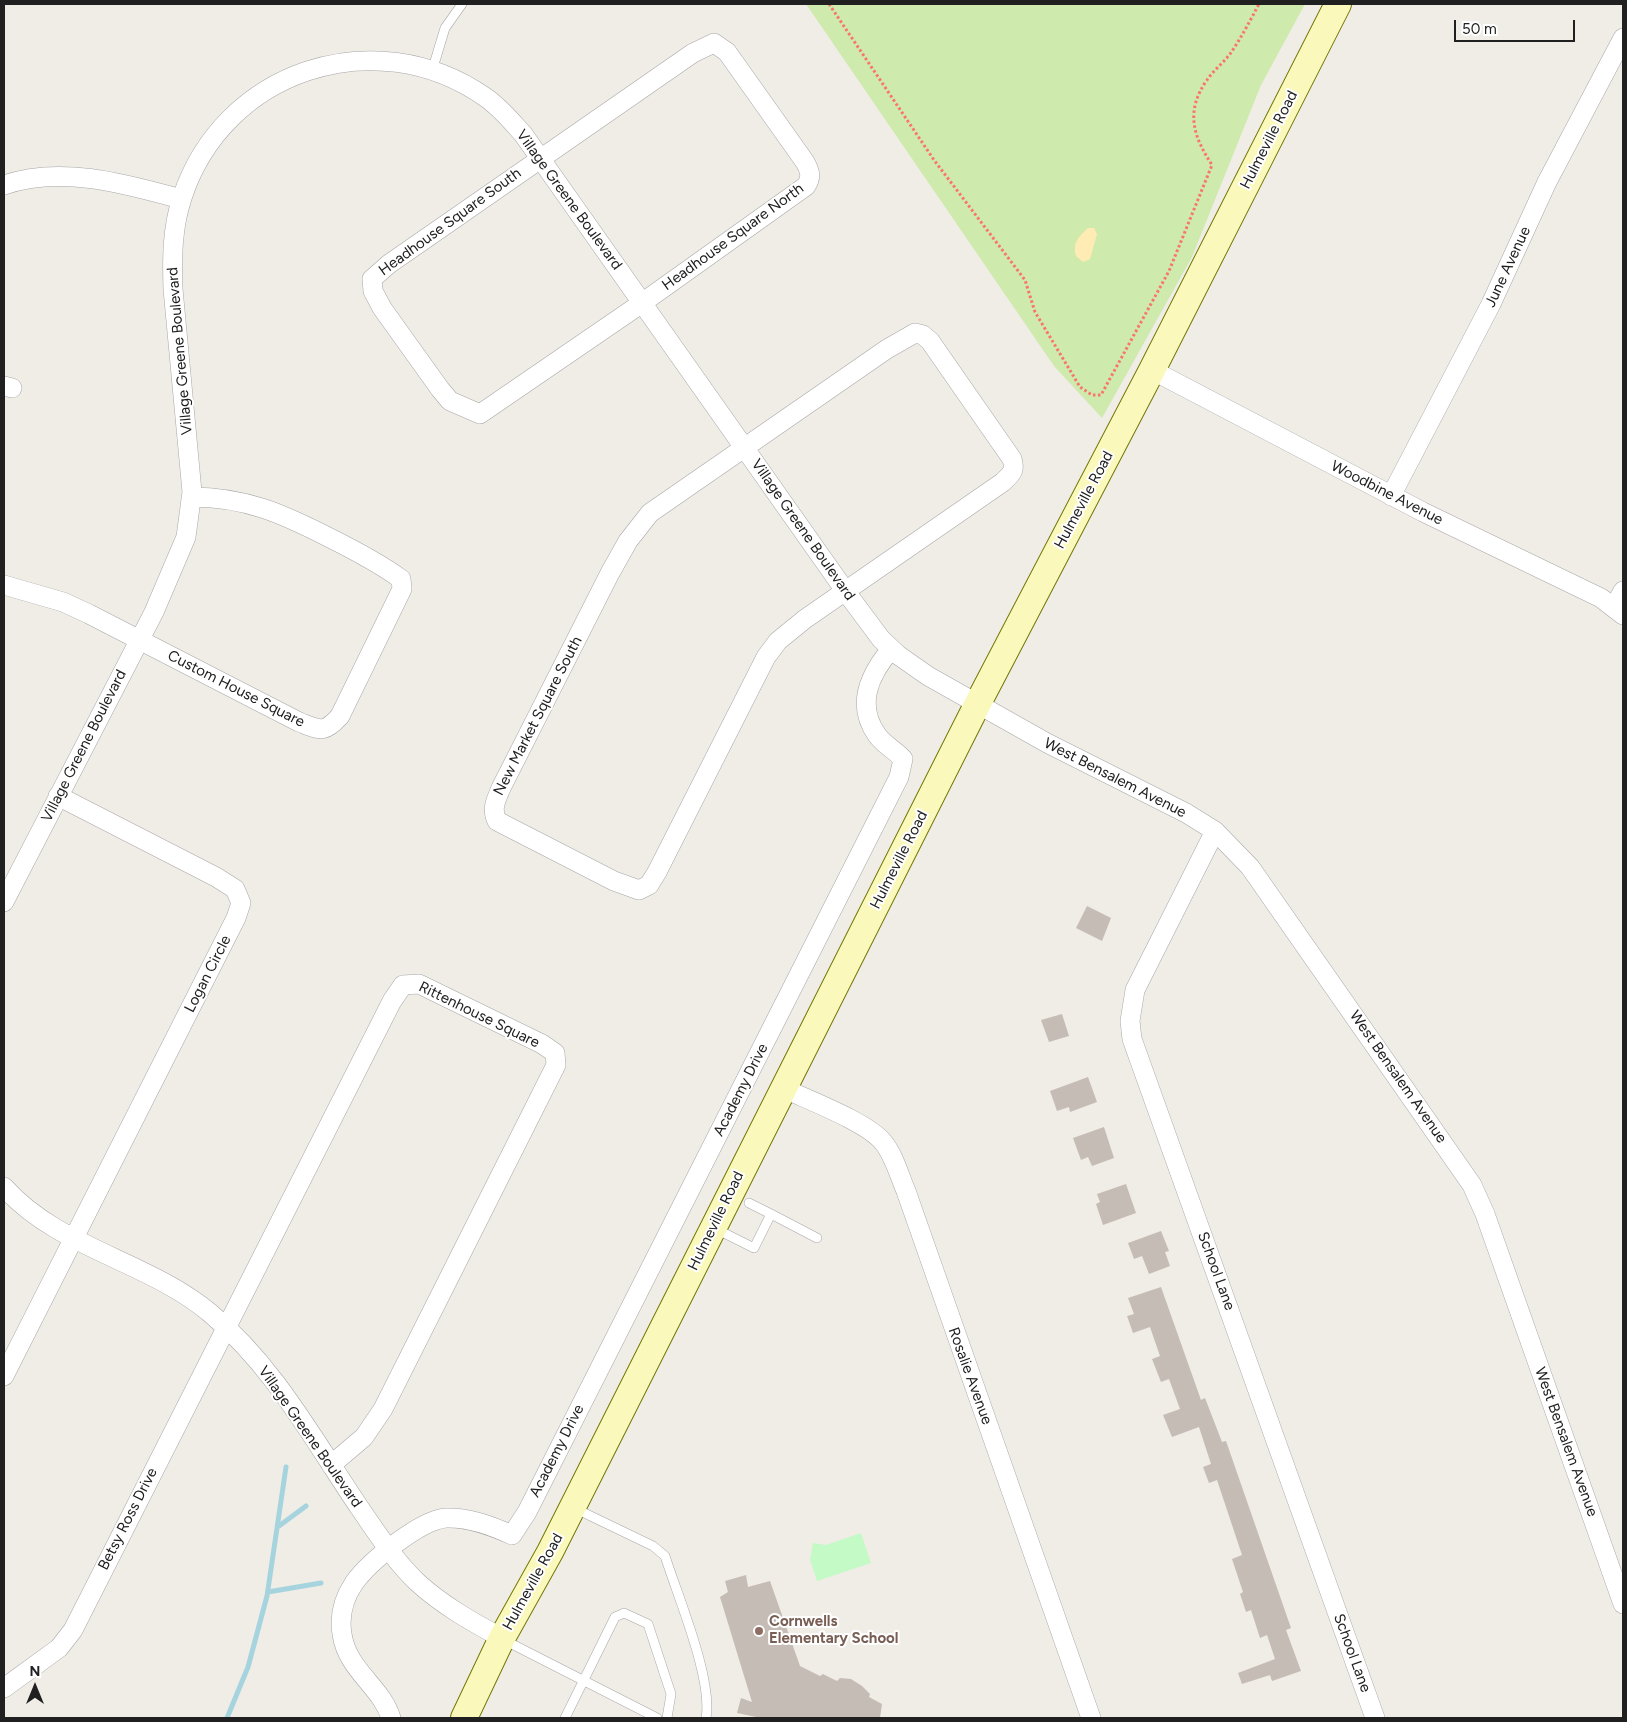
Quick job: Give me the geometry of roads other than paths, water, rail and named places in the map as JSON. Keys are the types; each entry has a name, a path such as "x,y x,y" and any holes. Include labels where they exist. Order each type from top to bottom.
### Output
{"main road":[{"name":"Hulmeville Road","path":"464,1718 502,1638 573,1507 977,704 1152,370 1338,4"}],"street":[{"name":"June Avenue","path":"1391,496 1491,304 1547,182 1623,38"},
{"name":"Headhouse Square North","path":"542,157 693,53 714,43 727,52 805,162 810,179 806,186 642,303"},
{"name":"Village Greene Boulevard","path":"4,902 139,640 181,554 186,537 191,496 173,289 172,256 176,220 182,199 192,173 217,132 250,101 274,84 325,65 351,61 376,61 432,70 486,97 512,121 542,157 642,303 846,592 891,649 928,676 977,704"},
{"name":"Headhouse Square South","path":"542,157 376,274 371,284 382,308 450,401 480,414 642,303"},
{"path":"4,185 32,178 98,180 182,199"},
{"name":"New Market Square South","path":"915,333 923,335 930,341 1012,460 1014,466 1013,473 790,630 766,657 657,872 649,886 638,890 614,881 497,821 493,813 494,806 501,788 628,541 650,513 744,448 906,336 915,333"},
{"name":"Woodbine Avenue","path":"1152,370 1391,496 1601,598 1620,604"},
{"name":"Custom House Square","path":"139,640 299,722 319,730 326,729 340,716 402,589 401,579 390,571 284,514 230,499 191,496"},
{"path":"4,585 63,602 139,640"},
{"name":"Academy Drive","path":"389,1551 417,1528 444,1518 473,1521 512,1535 527,1512 899,777 903,759 877,736 867,710 867,690 871,677 891,649"},
{"name":"West Bensalem Avenue","path":"977,704 1047,744 1186,813 1215,831 1233,848 1256,875 1472,1185 1486,1214 1623,1604"},
{"name":"Logan Circle","path":"4,1376 236,918 241,903 236,889 216,877 58,796"},
{"name":"School Lane","path":"1215,831 1134,990 1130,1021 1132,1039 1375,1718"},
{"name":"Rittenhouse Square","path":"227,1328 392,1001 404,985 408,983 418,984 436,991 542,1044 555,1053 556,1064 545,1089 383,1409 364,1436 330,1465"},
{"name":"Rosalie Avenue","path":"784,1088 860,1125 878,1136 891,1155 906,1191 1091,1718"},
{"name":"Village Greene Boulevard","path":"4,1187 28,1210 74,1237 179,1292 208,1311 227,1328 270,1374 389,1551 430,1593 462,1616 502,1638"},
{"name":"Betsy Ross Drive","path":"4,1688 59,1648 73,1630 147,1480 227,1328"},
{"path":"389,1551 353,1584 344,1603 341,1619 342,1634 349,1659 389,1710 391,1718"}],"lane":[{"path":"432,70 445,28 462,4"},
{"path":"749,1203 817,1238"},
{"path":"713,1228 754,1248 772,1214"},
{"path":"573,1507 653,1546 665,1556 706,1681 708,1704 706,1718"},
{"path":"565,1718 615,1617 624,1613 648,1624 671,1694 667,1718"},
{"path":"502,1638 583,1682 657,1718"}],"waterway":[{"path":"227,1718 248,1667 267,1596 286,1467"},
{"path":"279,1526 306,1506"},
{"path":"268,1592 321,1583"}],"place":[{"name":"Cornwells Elementary School","path":"759,1631"}]}
